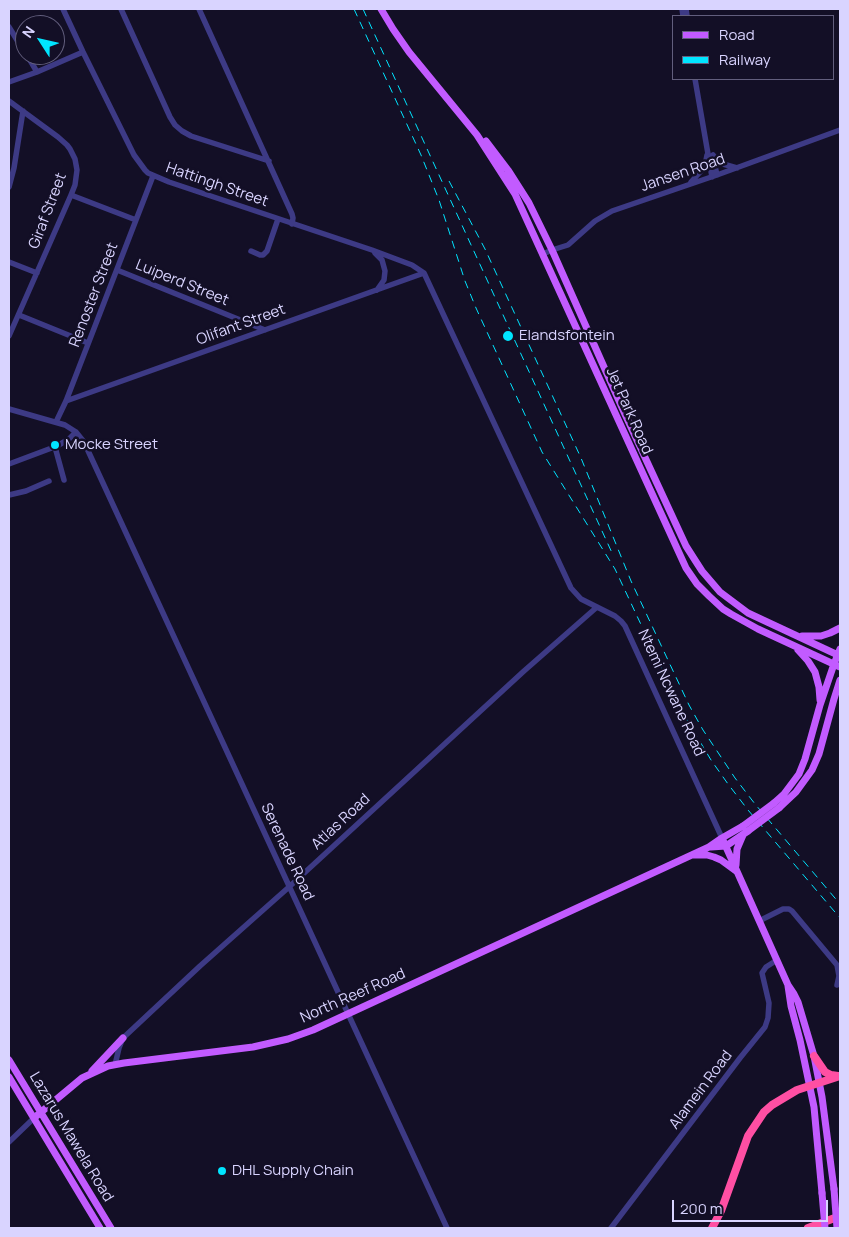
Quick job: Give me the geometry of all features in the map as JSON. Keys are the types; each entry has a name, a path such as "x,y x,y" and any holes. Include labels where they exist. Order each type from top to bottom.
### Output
{"highway":[{"path":"814,1056 825,1072 840,1076"},
{"path":"712,1228 721,1211 746,1142 764,1112 797,1090 840,1076"},
{"path":"808,1228 840,1216"}],"main road":[{"name":"Jet Park Road","path":"383,9 409,46 508,170 529,203 693,558 720,592 735,604 755,617 839,653"},
{"name":"Jet Park Road","path":"383,9 392,29 477,135 515,194 686,568 698,584 723,609 739,620 837,666"},
{"path":"797,636 821,636 830,634 840,628"},
{"path":"792,645 803,655 815,672 819,687 820,705"},
{"name":"North Reef Road","path":"777,806 799,774 820,705 837,666 839,653"},
{"name":"North Reef Road","path":"709,847 726,846 796,792 812,770 819,754 840,680"},
{"path":"736,871 737,849 745,830"},
{"name":"North Reef Road","path":"34,1118 74,1084 88,1074 102,1068 115,1064 272,1044 313,1030 690,856 722,838 745,830"},
{"name":"Ntemi Ncwane Road","path":"722,838 776,960 798,1002 814,1056 827,1132 837,1228"},
{"path":"690,856 707,855 714,857 736,871"},
{"name":"Ntemi Ncwane Road","path":"788,985 791,1006 810,1085 816,1123 825,1228"},
{"path":"88,1074 123,1038"},
{"name":"Lazarus Mawela Road","path":"9,1060 110,1228"},
{"name":"Lazarus Mawela Road","path":"9,1078 100,1228"},
{"path":"58,1158 66,1153"}],"street":[{"name":"Hattingh Street","path":"64,9 134,155 145,170 153,176 372,250 412,265 424,273"},
{"path":"121,9 175,125 191,136 269,161"},
{"path":"199,9 293,215 292,224"},
{"path":"9,82 83,52"},
{"path":"33,65 37,72"},
{"path":"697,80 715,176"},
{"name":"Giraf Street","path":"9,101 58,137 70,149 75,159 77,170 75,185 71,195 9,336"},
{"path":"9,187 23,111"},
{"name":"Jansen Road","path":"543,254 572,242 589,225 606,214 840,130"},
{"path":"710,151 719,162 726,166 737,168"},
{"path":"689,184 702,170 710,151"},
{"name":"Renoster Street","path":"56,422 153,176"},
{"path":"71,195 136,220"},
{"path":"251,251 260,255 267,251 278,219"},
{"path":"372,250 382,260 385,271 384,280 377,290"},
{"path":"9,262 37,273"},
{"name":"Luiperd Street","path":"117,270 265,330"},
{"name":"Olifant Street","path":"66,400 424,273"},
{"name":"Ntemi Ncwane Road","path":"424,273 571,588 581,599 615,616 625,626 722,838"},
{"path":"19,315 88,343"},
{"path":"9,409 65,425 76,432 69,439 55,447 9,464"},
{"name":"Serenade Road","path":"76,432 84,442 446,1228"},
{"path":"55,447 64,480"},
{"path":"9,495 26,491 49,481"},
{"name":"Atlas Road","path":"115,1064 123,1038 597,607"},
{"path":"759,921 783,909 792,911 837,965 840,976 837,984"},
{"name":"Alamein Road","path":"610,1228 765,1027 769,1003 762,974 766,966 776,960"},
{"name":"North Reef Road","path":"9,1142 34,1118"}],"railway":[{"path":"354,9 421,155 439,200 465,281 542,452 615,569 681,710 711,760 748,810 840,918"},
{"path":"363,9 613,555"},
{"path":"449,181 485,249 581,458 631,581 689,705 735,778 840,904"}],"place":[{"name":"Elandsfontein","path":"508,336"},
{"name":"Mocke Street","path":"55,445"},
{"name":"DHL Supply Chain","path":"222,1171"}]}
